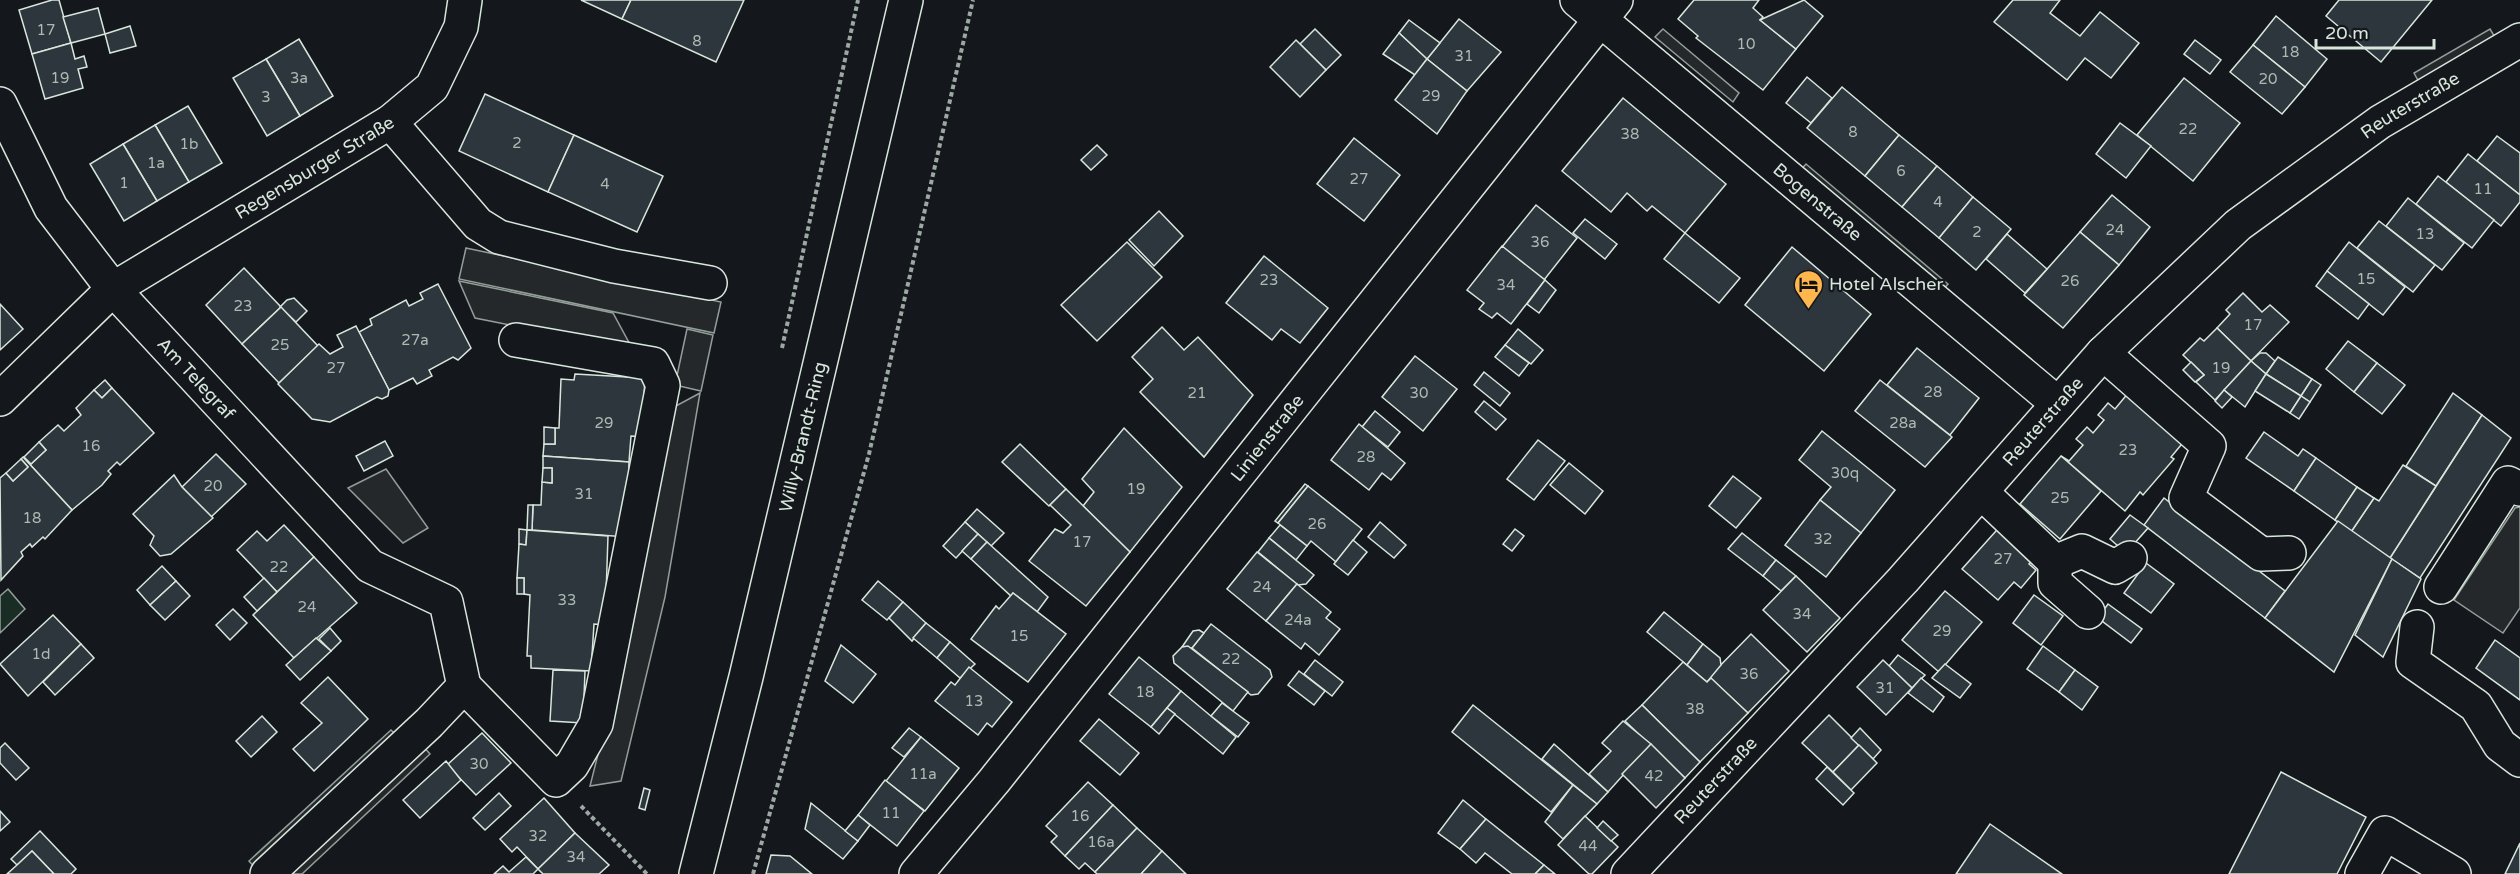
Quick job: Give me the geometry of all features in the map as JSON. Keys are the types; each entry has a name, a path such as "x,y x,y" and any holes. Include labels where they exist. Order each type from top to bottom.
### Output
{"street":[{"name":"Regensburger Straße","path":"0,399 113,289 390,122 432,87 461,27 465,0"},
{"name":"Willy-Brandt-Ring","path":"696,874 746,677 906,0"},
{"name":"Bogenstraße","path":"1598,7 2058,404"},
{"name":"Linienstraße","path":"916,874 994,781 1598,7"},
{"name":"Reuterstraße","path":"1628,874 1903,580 2103,353 2238,225 2380,122 2520,40"},
{"name":"Am Telegraf","path":"0,104 51,208 113,289 370,566 446,602 464,686"},
{"path":"390,122 478,224 499,237 614,266 710,283"},
{"path":"267,874 429,723 464,686 556,780 572,765 596,724 663,385 653,364 516,340"},
{"path":"2103,353 2209,446 2186,498 2261,554 2289,553"},
{"path":"2441,587 2508,483 2520,489"},
{"path":"1981,492 2055,562 2055,583 2088,612"},
{"path":"2055,562 2082,551 2115,567 2130,558"},
{"path":"2417,627 2413,662 2476,706 2500,745 2520,760"},
{"path":"2362,874 2385,832 2454,874"}],"path":[{"path":"753,874 869,454 973,0"},
{"path":"556,780 648,874"}],"green space":[{"path":"8,589 25,609 0,633 0,596"}],"shaded area":[{"path":"1663,29 1739,93 1733,102 1655,37"},
{"path":"2490,29 2496,39 2420,84 2414,73"},
{"path":"1806,164 1948,284 1940,293 1798,173"},
{"path":"466,248 721,302 714,333 459,279"},
{"path":"459,281 613,313 633,350 475,318"},
{"path":"687,329 713,335 701,391 675,385"},
{"path":"700,393 665,597 621,781 590,786 627,640 674,407"},
{"path":"386,469 428,528 403,543 348,488"},
{"path":"2520,507 2520,608 2503,633 2454,600 2515,508"},
{"path":"391,730 400,739 257,870 249,861"},
{"path":"422,745 430,754 302,874 284,874"}],"building":[{"path":"59,0 71,43 32,54 19,10"},
{"path":"581,0 631,0 622,19"},
{"path":"631,0 744,0 716,62 622,19"},
{"path":"1694,0 1759,0 1753,8 1763,17 1760,20 1796,49 1763,90 1696,38 1698,36 1678,19"},
{"path":"1804,0 1823,16 1796,49 1760,20"},
{"path":"2013,0 2060,0 2050,13 2080,36 2100,12 2139,43 2111,78 2085,58 2067,80 1994,22"},
{"path":"2339,0 2432,0 2381,62 2326,16"},
{"path":"98,8 105,34 71,43 63,17"},
{"path":"2276,16 2327,59 2305,87 2253,45"},
{"path":"1459,19 1501,52 1467,91 1427,59"},
{"path":"1409,20 1440,43 1427,59 1399,33"},
{"path":"130,26 136,46 110,53 105,34"},
{"path":"1315,29 1341,55 1326,70 1300,44"},
{"path":"1399,33 1427,59 1415,75 1383,54"},
{"path":"299,39 333,96 300,116 266,59"},
{"path":"1296,40 1326,70 1300,97 1270,67"},
{"path":"2195,40 2221,60 2210,74 2184,54"},
{"path":"71,43 75,59 84,56 87,67 78,69 83,88 45,99 32,54"},
{"path":"2253,45 2305,87 2282,114 2230,72"},
{"path":"266,59 300,116 267,136 233,78"},
{"path":"1427,59 1467,91 1437,134 1395,100"},
{"path":"1807,77 1832,98 1811,123 1786,103"},
{"path":"2184,78 2240,123 2193,181 2137,135"},
{"path":"1842,87 1899,135 1865,176 1807,128"},
{"path":"485,94 574,135 548,192 459,151"},
{"path":"1623,98 1726,184 1685,233 1652,206 1647,211 1627,193 1611,212 1562,171"},
{"path":"188,106 222,163 189,182 155,125"},
{"path":"2120,123 2151,146 2126,178 2096,154"},
{"path":"155,125 189,182 157,201 123,144"},
{"path":"574,135 663,176 637,232 548,192"},
{"path":"1899,135 1937,166 1902,207 1865,176"},
{"path":"2497,136 2520,153 2520,195 2477,161"},
{"path":"1354,138 1400,175 1364,221 1317,184"},
{"path":"123,144 157,201 124,221 90,164"},
{"path":"1097,145 1107,155 1091,170 1081,160"},
{"path":"2468,154 2520,195 2520,202 2501,226 2446,182"},
{"path":"1937,166 1973,197 1939,238 1902,207"},
{"path":"2438,176 2494,220 2472,248 2416,204"},
{"path":"2112,195 2150,227 2119,265 2080,232"},
{"path":"1973,197 2011,229 1976,270 1939,238"},
{"path":"2408,198 2464,243 2442,270 2386,226"},
{"path":"1536,205 1577,238 1544,280 1502,247"},
{"path":"1159,211 1183,236 1154,266 1129,240"},
{"path":"1585,219 1617,244 1605,259 1573,233"},
{"path":"2379,221 2435,265 2413,292 2357,248"},
{"path":"2080,232 2119,265 2063,328 2024,295"},
{"path":"1685,233 1740,278 1719,303 1664,259"},
{"path":"2007,234 2047,269 2025,293 1986,259"},
{"path":"1127,242 1162,277 1097,341 1061,305"},
{"path":"2349,242 2405,287 2383,315 2327,271"},
{"path":"1502,246 1545,280 1511,324 1497,313 1492,318 1479,309 1484,303 1467,290"},
{"path":"1792,247 1871,314 1824,371 1745,305"},
{"path":"1264,256 1328,308 1300,343 1281,329 1272,340 1226,303"},
{"path":"244,268 281,307 242,344 206,305"},
{"path":"2327,271 2369,304 2358,319 2316,286"},
{"path":"1545,280 1556,290 1539,313 1527,304"},
{"path":"438,284 471,348 458,360 453,357 429,370 432,376 417,384 413,378 389,390 359,332 372,325 370,319 406,300 409,306 423,299 420,293"},
{"path":"2243,293 2262,312 2270,305 2289,322 2251,361 2217,328 2230,314 2226,310"},
{"path":"294,298 307,311 296,322 280,307 287,300"},
{"path":"0,304 23,329 0,350"},
{"path":"281,307 318,346 279,383 242,344"},
{"path":"356,326 389,390 388,396 382,399 377,397 330,422 312,419 278,384 319,344 330,354 343,347 337,335"},
{"path":"1162,327 1184,350 1198,337 1253,395 1204,457 1140,392 1153,379 1132,357"},
{"path":"2217,328 2251,361 2215,400 2196,382 2204,375 2183,355 2200,338 2204,341"},
{"path":"1518,329 1543,350 1531,364 1505,345"},
{"path":"2348,341 2377,363 2354,392 2326,369"},
{"path":"1505,345 1529,363 1519,376 1495,357"},
{"path":"1917,348 1979,398 1950,435 1887,385"},
{"path":"2260,353 2266,353 2275,361 2266,374 2251,361"},
{"path":"1415,356 1457,389 1423,431 1382,397"},
{"path":"2278,357 2312,379 2301,396 2266,374"},
{"path":"2251,361 2266,374 2245,407 2224,390"},
{"path":"2191,362 2204,375 2195,382 2183,370"},
{"path":"2377,363 2405,385 2382,414 2354,392"},
{"path":"1484,372 1510,393 1500,406 1474,385"},
{"path":"575,374 645,378 643,417 647,437 631,436 629,462 543,456 544,444 555,444 555,428 559,428 561,379 574,380"},
{"path":"2266,374 2301,396 2290,413 2255,391"},
{"path":"2312,379 2321,385 2310,402 2301,396"},
{"path":"105,380 112,388 102,398 94,390"},
{"path":"1880,380 1952,437 1925,467 1855,411"},
{"path":"112,388 154,433 120,465 117,462 108,471 111,474 102,485 72,510 23,457 31,464 46,450 39,442 58,425 64,431 81,415 76,408 94,390 102,398"},
{"path":"2224,390 2232,397 2222,408 2215,401"},
{"path":"2129,392 2186,439 2171,457 2174,459 2143,495 2140,492 2125,511 2061,456 2069,461 2083,445 2076,439 2087,427 2093,433 2104,420 2098,415 2108,403 2115,409"},
{"path":"2453,393 2482,415 2436,486 2406,466"},
{"path":"2301,396 2310,402 2299,419 2290,413"},
{"path":"1484,401 1506,419 1496,430 1475,412"},
{"path":"1375,411 1400,432 1388,447 1362,427"},
{"path":"2482,415 2511,438 2420,578 2390,558"},
{"path":"1359,424 1405,463 1391,480 1382,473 1369,490 1331,460"},
{"path":"544,427 555,428 555,444 544,444"},
{"path":"1124,428 1182,487 1130,552 1083,506 1094,492 1082,479"},
{"path":"1822,431 1895,490 1861,533 1820,500 1831,487 1799,460"},
{"path":"2264,432 2298,456 2303,449 2316,458 2294,491 2246,458"},
{"path":"1538,440 1565,461 1534,500 1507,479"},
{"path":"385,441 393,456 364,471 356,456"},
{"path":"39,442 46,450 31,464 24,457"},
{"path":"1020,444 1066,489 1049,506 1002,462"},
{"path":"216,454 246,484 210,518 182,487"},
{"path":"543,456 629,462 627,537 532,530 533,505 541,505 542,482 552,483 552,468 543,468"},
{"path":"2061,456 2101,491 2060,539 2020,504"},
{"path":"23,457 72,510 45,539 43,537 32,547 30,544 21,552 23,556 1,580 0,478 6,473 13,481 28,467 21,459"},
{"path":"2316,458 2357,487 2335,520 2294,491"},
{"path":"21,459 28,467 13,481 6,473"},
{"path":"1569,463 1603,491 1585,514 1550,485"},
{"path":"2403,465 2436,486 2390,558 2351,532 2374,498 2379,501"},
{"path":"543,468 552,468 552,483 542,482"},
{"path":"174,475 182,487 213,518 171,554 160,556 150,545 154,536 133,514"},
{"path":"1733,476 1761,498 1736,528 1709,506"},
{"path":"1305,484 1308,486 1278,523 1275,521"},
{"path":"1308,486 1362,529 1336,562 1311,541 1307,546 1278,523"},
{"path":"2357,487 2374,498 2351,532 2335,520"},
{"path":"1066,489 1130,552 1086,606 1029,561 1055,529 1063,533 1071,525 1050,505"},
{"path":"2164,498 2285,591 2265,618 2144,525"},
{"path":"1820,500 1861,533 1826,577 1785,545"},
{"path":"528,505 533,505 532,530 527,530"},
{"path":"977,509 1004,533 991,546 965,522"},
{"path":"2130,515 2148,528 2126,553 2110,539"},
{"path":"2338,521 2392,559 2334,672 2265,618"},
{"path":"965,522 978,534 956,558 943,546"},
{"path":"1380,522 1406,545 1394,558 1368,537"},
{"path":"2004,522 2039,553 2029,564 2036,570 2021,588 2014,582 1998,600 1962,569"},
{"path":"284,525 314,557 277,592 237,550 257,531 267,541"},
{"path":"1280,525 1307,546 1296,560 1269,538"},
{"path":"519,529 527,530 526,545 519,544"},
{"path":"1515,529 1524,536 1512,551 1503,544"},
{"path":"527,530 608,536 605,625 594,624 591,671 531,668 531,656 527,656 530,595 524,594 524,578 517,578 519,544 526,545"},
{"path":"1742,533 1776,560 1763,576 1728,549"},
{"path":"978,534 987,542 971,559 962,551"},
{"path":"1269,538 1314,575 1306,584 1298,585 1258,552"},
{"path":"1353,540 1367,552 1348,575 1334,564"},
{"path":"987,542 1048,597 1037,612 1013,593 1011,596 971,559"},
{"path":"1257,552 1297,584 1266,621 1227,589"},
{"path":"314,557 357,603 294,658 253,615"},
{"path":"2392,559 2421,579 2383,657 2355,635"},
{"path":"1776,560 1796,576 1781,591 1763,576"},
{"path":"2146,563 2174,584 2151,613 2124,593"},
{"path":"162,566 176,581 150,605 137,590"},
{"path":"1796,576 1840,618 1807,652 1763,610"},
{"path":"264,578 277,592 257,611 244,597"},
{"path":"517,578 524,578 524,594 517,594"},
{"path":"176,581 190,596 165,620 150,605"},
{"path":"878,581 903,602 887,620 862,600"},
{"path":"1297,584 1331,612 1326,618 1340,629 1319,655 1305,643 1301,649 1266,621"},
{"path":"1945,591 1982,622 1939,672 1902,640"},
{"path":"1013,593 1066,634 1028,682 971,639 996,606 999,609"},
{"path":"2034,595 2063,616 2041,645 2013,623"},
{"path":"903,602 926,623 912,641 889,618"},
{"path":"2108,604 2142,629 2131,643 2098,618"},
{"path":"233,609 247,623 230,640 216,625"},
{"path":"1664,612 1703,644 1687,665 1647,632"},
{"path":"53,615 81,644 28,696 0,664"},
{"path":"926,623 950,642 937,658 913,638"},
{"path":"1211,624 1270,670 1272,677 1258,694 1251,695 1192,648"},
{"path":"330,628 341,641 331,651 319,639"},
{"path":"1199,630 1204,633 1192,648 1182,647 1193,631"},
{"path":"1751,634 1789,671 1748,713 1709,677"},
{"path":"316,638 331,651 300,680 286,665"},
{"path":"2495,640 2520,658 2520,700 2476,668"},
{"path":"950,642 975,664 960,678 937,658"},
{"path":"81,644 94,658 55,695 43,682"},
{"path":"1703,644 1720,658 1721,665 1707,682 1687,665"},
{"path":"841,645 876,674 853,703 825,681"},
{"path":"1188,646 1248,692 1233,711 1174,663 1173,656 1182,647"},
{"path":"2043,646 2075,670 2059,692 2027,669"},
{"path":"1898,655 1925,675 1912,688 1889,666"},
{"path":"1139,657 1181,691 1151,727 1109,694"},
{"path":"1315,660 1343,682 1332,696 1304,674"},
{"path":"1883,660 1912,688 1886,715 1857,687"},
{"path":"1683,662 1707,682 1711,678 1748,713 1700,762 1642,705"},
{"path":"1945,664 1971,684 1960,698 1932,678"},
{"path":"969,667 1012,702 992,727 987,723 978,735 935,701 951,682 955,685"},
{"path":"553,670 585,671 583,723 550,721"},
{"path":"2075,670 2098,687 2082,710 2059,692"},
{"path":"1299,671 1325,691 1314,705 1288,685"},
{"path":"328,677 368,719 314,771 293,749 322,723 301,703"},
{"path":"1921,678 1944,697 1933,712 1908,693"},
{"path":"1181,691 1236,737 1223,754 1167,708"},
{"path":"1222,703 1249,723 1238,737 1211,716"},
{"path":"1473,705 1573,785 1551,812 1452,732"},
{"path":"1642,705 1700,762 1685,778 1625,721"},
{"path":"1167,708 1175,714 1159,734 1151,727"},
{"path":"1829,715 1859,745 1833,772 1802,743"},
{"path":"262,716 277,732 251,757 236,741"},
{"path":"1099,719 1139,753 1120,775 1080,741"},
{"path":"1623,721 1651,744 1608,792 1589,774 1611,751 1602,743"},
{"path":"909,728 921,737 904,757 892,748"},
{"path":"1860,728 1881,750 1873,759 1851,738"},
{"path":"482,733 511,763 476,795 447,765"},
{"path":"921,737 959,768 925,811 886,781"},
{"path":"5,743 29,768 16,780 0,763 0,748"},
{"path":"1554,744 1608,792 1597,804 1542,759"},
{"path":"1651,744 1685,778 1656,808 1622,774"},
{"path":"1859,745 1877,763 1851,790 1833,772"},
{"path":"446,761 461,780 420,818 403,800"},
{"path":"1827,767 1854,793 1843,805 1816,779"},
{"path":"2281,772 2366,817 2337,874 2229,874"},
{"path":"885,780 924,811 897,846 858,815"},
{"path":"1088,782 1113,805 1065,856 1051,842 1057,836 1046,826"},
{"path":"1573,785 1597,804 1563,839 1545,822"},
{"path":"644,788 650,790 645,810 639,808"},
{"path":"499,793 511,806 485,830 473,818"},
{"path":"544,798 575,833 538,869 517,847 512,852 500,839"},
{"path":"1463,800 1486,819 1460,849 1438,833"},
{"path":"811,803 858,841 843,859 805,829"},
{"path":"1113,805 1137,828 1095,872 1085,863 1079,869 1065,856"},
{"path":"0,811 10,822 0,831"},
{"path":"858,815 870,825 858,841 845,831"},
{"path":"1585,816 1618,847 1592,874 1589,874 1558,845"},
{"path":"1486,819 1544,865 1535,874 1512,874 1485,853 1476,863 1460,849"},
{"path":"1603,821 1618,835 1611,841 1597,828"},
{"path":"1990,824 2062,874 1956,874"},
{"path":"1137,828 1162,851 1141,874 1097,874 1095,872"},
{"path":"40,831 76,869 71,874 54,874 32,851 17,865 11,859"},
{"path":"575,833 609,865 599,874 543,874 538,869"},
{"path":"2520,843 2520,874 2505,874"},
{"path":"32,851 54,874 7,874 17,865"},
{"path":"1162,851 1186,874 1141,874"},
{"path":"771,855 790,856 812,874 766,874"},
{"path":"526,857 538,869 533,874 494,874 503,866 509,872"},
{"path":"1544,865 1555,874 1535,874"}],"place":[{"name":"Hotel Alscher","path":"1808,310"}]}
